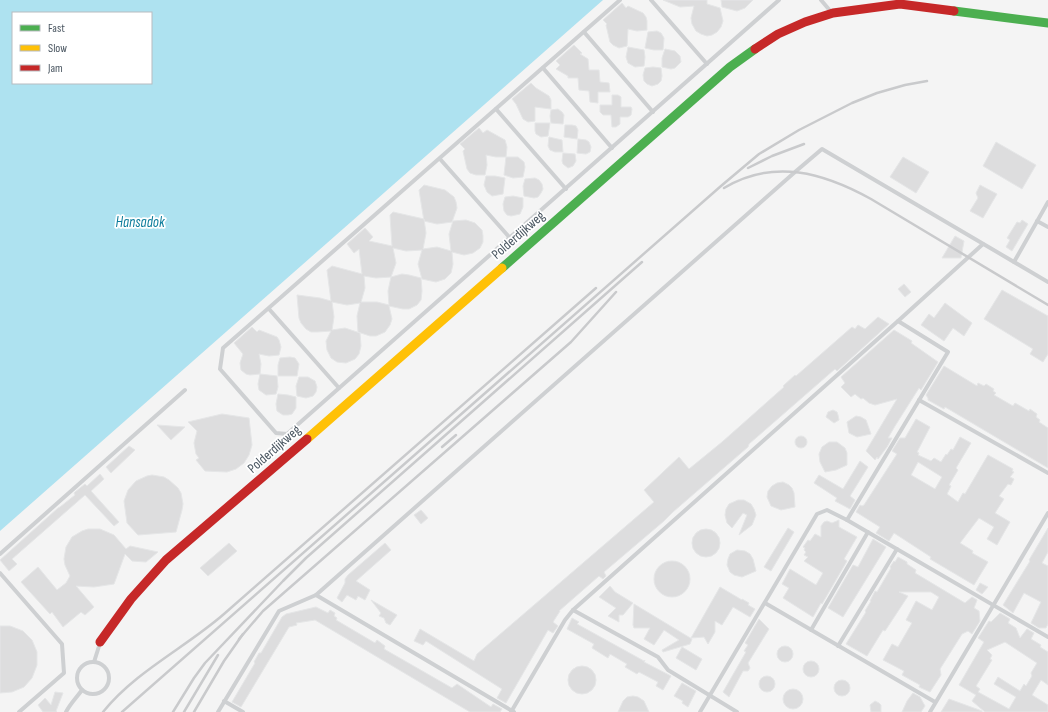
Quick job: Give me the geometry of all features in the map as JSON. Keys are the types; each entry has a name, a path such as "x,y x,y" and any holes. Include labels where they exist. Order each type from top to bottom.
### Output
{"street":[{"name":"Polderdijkweg","path":"100,642 131,599 166,560 329,420 730,66 778,34 805,22 833,13 900,4 1048,23"}],"lane":[{"path":"620,0 223,348 220,368 276,433 287,434 779,0"},
{"path":"651,0 707,64"},
{"path":"821,0 833,13"},
{"path":"584,32 653,112"},
{"path":"543,68 612,148"},
{"path":"496,109 566,189"},
{"path":"218,712 279,611 316,595 735,224 822,149 1048,282"},
{"path":"440,159 510,238"},
{"path":"1014,262 1048,202"},
{"path":"1037,221 1048,227"},
{"path":"316,595 512,712 565,620 573,610 983,244"},
{"path":"269,309 338,388"},
{"path":"847,520 948,352 898,321"},
{"path":"0,554 186,390"},
{"path":"919,400 1048,473"},
{"path":"700,712 817,514 827,510 868,532 1048,637"},
{"path":"930,712 1048,513"},
{"path":"811,630 868,532"},
{"path":"838,646 897,549"},
{"path":"0,573 62,644 64,673 19,712"},
{"path":"765,603 935,702"},
{"path":"573,610 658,657 668,670 737,712"},
{"name":"Polderdijkweg","path":"94,662 100,642"},
{"path":"94,662 102,665 108,676 105,688 98,693 89,694 82,690 77,681 78,671 84,664 94,662"},
{"path":"66,712 82,690"},
{"path":"224,701 243,712"}],"water":[{"name":"Hansadok","path":"0,0 603,0 0,531"}],"building":[{"path":"663,0 707,0 707,4 720,8 723,21 721,27 712,35 707,36 701,34 696,31 692,24 691,18 694,6 680,7"},
{"path":"721,0 753,0 745,8 737,11 722,7"},
{"path":"622,3 626,8 628,6 643,13 647,21 647,30 637,31 628,29 627,46 619,48 610,42 607,24 603,20"},
{"path":"657,31 661,33 664,38 663,50 645,48 648,32"},
{"path":"574,45 582,53 580,54 588,59 589,70 599,70 600,82 609,83 610,92 598,92 598,103 590,102 589,91 579,90 578,78 568,78 568,76 556,69 560,65 556,61"},
{"path":"628,47 644,50 644,66 635,67 628,63 626,57"},
{"path":"665,49 675,51 680,56 681,62 675,68 671,69 662,67 662,58"},
{"path":"645,68 661,68 662,76 661,81 658,84 652,86 644,81 643,75"},
{"path":"531,83 549,96 551,100 551,109 535,107 535,121 528,122 523,119 512,99"},
{"path":"612,95 618,95 621,97 621,107 631,107 632,109 631,115 628,117 620,117 620,124 616,127 612,127 611,115 603,115 600,112 600,105 612,105"},
{"path":"558,109 564,115 563,124 551,123 551,110"},
{"path":"535,123 550,123 548,136 541,137 536,134"},
{"path":"565,125 576,126 578,130 577,139 564,137"},
{"path":"479,128 483,133 487,130 505,140 507,147 506,157 486,155 487,165 485,175 470,173 467,169 463,151 465,149 460,144"},
{"path":"549,137 562,140 563,152 555,152 550,150 548,146"},
{"path":"578,139 589,142 591,147 590,152 586,154 577,153"},
{"path":"996,142 1036,165 1022,189 983,166"},
{"path":"563,153 575,154 576,161 573,166 568,168 563,164"},
{"path":"506,157 518,157 524,162 525,167 523,177 513,178 504,175"},
{"path":"903,157 929,172 916,193 890,177"},
{"path":"486,176 505,178 503,194 492,196 487,192 484,185"},
{"path":"535,178 542,184 543,189 541,193 538,197 534,198 524,196 523,186 525,179"},
{"path":"424,185 445,190 454,197 457,208 452,222 437,224 424,221 419,190"},
{"path":"980,185 997,194 983,218 970,211 978,198 976,193"},
{"path":"513,196 523,198 523,207 520,214 511,216 507,215 504,211 503,204 505,197"},
{"path":"393,212 424,219 426,233 423,249 437,247 451,251 449,234 453,221 466,220 475,223 482,230 483,242 480,248 473,253 464,255 452,252 453,264 451,273 445,279 436,282 422,279 418,264 422,250 406,251 393,248 396,263 391,277 402,274 421,278 421,300 417,305 409,309 389,306 392,319 390,325 385,332 376,336 370,336 358,332 357,316 360,303 347,305 332,302 334,317 332,330 345,328 360,333 361,346 359,354 355,359 346,363 337,362 331,358 327,350 326,341 331,331 311,332 301,323 299,318 297,295 331,301 327,270 332,266 362,274 359,249 354,253 347,244 365,228 373,237 369,241 392,246 390,215","holes":["364,276 376,278 391,277 388,291 389,305 377,302 361,302 365,288"]},
{"path":"1022,220 1028,224 1012,251 1006,247 1010,240 1007,238 1017,222 1020,223"},
{"path":"955,236 964,241 961,258 942,258"},
{"path":"904,284 911,292 905,297 898,289"},
{"path":"1002,290 1048,316 1048,354 1043,362 1030,354 1033,349 984,319"},
{"path":"945,303 972,323 964,336 953,328 944,341 921,325 929,314 934,318"},
{"path":"878,317 889,324 837,371 835,369 664,521 604,572 606,576 603,579 599,576 559,611 553,622 558,626 553,633 548,630 506,703 497,698 502,689 426,641 423,645 414,641 420,629 474,661 477,654 654,502 644,490 679,457 689,469 722,442 784,387 783,386 795,375 796,376 852,327 855,329 858,325 865,329"},
{"path":"252,327 257,332 259,330 277,337 281,347 279,355 269,356 259,354 261,364 260,374 250,375 241,370 240,363 243,354 234,343"},
{"path":"894,330 912,341 911,343 938,362 921,390 919,388 895,426 888,438 892,438 887,447 878,459 877,457 875,460 866,451 897,399 875,405 869,403 863,398 861,399 855,394 851,397 841,387 845,383 841,377"},
{"path":"280,358 295,358 299,364 297,376 278,376 278,365"},
{"path":"944,366 977,386 978,383 984,386 986,384 994,389 993,391 996,393 994,395 1013,406 1015,403 1029,411 1030,409 1037,414 1036,417 1040,420 1039,422 1048,428 1048,468 945,407 944,409 928,400 926,395"},
{"path":"260,374 277,376 278,387 276,394 266,395 259,390 258,384"},
{"path":"299,377 308,377 315,381 317,387 313,396 306,398 297,396 296,386"},
{"path":"278,394 296,397 296,408 292,414 283,415 277,411 276,404"},
{"path":"833,410 837,412 839,420 834,423 826,417 828,412"},
{"path":"222,414 249,418 252,445 249,455 244,463 236,469 227,472 205,471 196,460 199,458 196,454 194,443 197,431 188,422"},
{"path":"856,416 866,420 871,434 857,437 849,433 847,422"},
{"path":"916,419 930,427 917,452 919,453 918,455 931,461 934,458 941,462 951,449 953,450 960,437 971,443 956,468 958,470 949,485 951,486 947,494 958,502 963,493 965,494 988,455 1013,469 1012,471 1014,472 1010,477 1014,479 1011,485 1008,484 999,496 1004,499 995,513 1010,522 997,545 987,539 994,527 979,518 960,543 973,551 972,553 988,562 974,585 930,559 931,557 894,533 889,541 876,533 880,527 856,512 860,505 864,505 897,454 892,451 900,438 905,438","holes":["918,462 942,477 935,489 911,475"]},
{"path":"157,425 185,427 171,440"},
{"path":"799,436 803,436 807,442 803,448 799,448 795,444 795,440"},
{"path":"829,442 837,442 845,448 847,453 847,465 836,470 825,472 820,462 819,454 822,447"},
{"path":"129,446 135,450 111,473 106,467"},
{"path":"860,461 868,467 850,496 855,500 850,509 835,501 837,498 814,483 819,475 843,489"},
{"path":"100,474 104,479 91,491 119,522 114,526 85,495 12,559 17,564 9,571 0,560 58,508 75,495 75,492 85,484 87,486"},
{"path":"152,475 164,477 169,480 181,493 183,504 176,532 138,535 127,523 124,501 128,490 136,481"},
{"path":"783,482 792,488 795,507 781,510 771,506 767,497 768,491 772,486"},
{"path":"738,500 744,500 751,504 756,515 752,525 739,535 747,515 743,513 732,528 727,523 725,515 729,504"},
{"path":"421,510 428,518 421,524 414,515"},
{"path":"839,520 839,527 857,537 844,559 847,561 813,617 783,598 789,588 782,584 790,569 816,585 823,573 804,561 808,557 804,555 806,552 804,550 805,548 803,547 815,534 821,537 821,526 824,522 827,521 832,523"},
{"path":"788,528 794,532 771,571 764,567"},
{"path":"1048,528 1048,552 1042,563 1048,566 1048,624 1046,628 1039,628 1031,623 1041,602 1024,593 1013,613 1003,605"},
{"path":"88,529 100,529 114,535 126,549 130,546 158,552 146,562 132,561 125,554 114,584 94,587 76,586 94,607 85,615 81,612 63,627 52,612 50,614 21,582 38,567 57,590 66,583 70,576 64,559 66,547 72,537"},
{"path":"706,529 716,533 720,543 716,553 706,557 696,553 692,543 696,533"},
{"path":"873,539 886,547 843,617 828,608 853,565 858,567"},
{"path":"229,543 237,551 208,576 200,568"},
{"path":"385,543 391,550 356,581 370,590 365,600 358,596 356,600 347,595 342,602 337,598 345,583 345,579"},
{"path":"737,550 745,551 750,554 756,571 742,577 734,575 730,572 727,565 728,559 730,554"},
{"path":"898,557 907,562 907,564 916,570 915,573 965,603 972,597 977,600 974,608 979,611 980,621 972,634 968,631 962,634 940,669 941,675 930,692 919,687 920,685 902,675 904,671 883,660 892,644 898,647 912,623 906,620 916,601 932,610 939,597 931,592 899,592 908,596 885,631 883,630 867,656 846,644 866,612 865,611 875,591 877,592 891,568 890,567"},
{"path":"676,561 685,566 689,572 689,586 685,592 676,597 668,597 659,592 655,586 654,575 659,566 665,562"},
{"path":"980,583 988,587 982,594 976,590"},
{"path":"610,586 615,592 633,603 623,615 619,615 619,622 608,616 616,608 599,597"},
{"path":"720,587 749,603 748,605 755,609 750,617 733,607 722,625 715,621 715,632 708,644 704,637 691,638"},
{"path":"371,600 397,615 390,625 386,623 384,618 379,616 381,613"},
{"path":"634,604 692,639 690,644 663,652 662,650 679,640 664,630 654,645 644,639 650,628 634,628"},
{"path":"316,607 328,613 330,610 335,613 334,616 337,618 336,620 375,643 377,640 385,646 384,649 452,688 457,684 491,707 493,704 502,709 500,712 470,712 315,620 296,623 297,625 289,627 241,707 232,702 255,663 254,662 259,653 261,653 282,617 286,614"},
{"path":"1000,613 1010,619 1008,623 1016,628 1020,638 1027,629 1034,633 1031,639 1041,645 1040,647 1048,652 1048,685 1041,680 1032,695 1048,705 1048,712 985,712 972,701 976,695 959,685 984,642 978,638 989,621 991,622","holes":["1005,642 1037,663 1026,686 1024,684 1020,691 998,677 994,684 1016,697 1009,709 978,692 980,689 976,686 992,660 990,659 992,655 987,650"]},
{"path":"572,618 579,622 577,624 644,661 645,660 644,662 671,676 663,690 656,686 658,682 639,672 637,674 625,667 627,664 610,654 608,658 592,648 594,644 567,629"},
{"path":"759,619 769,629 748,663 750,668 748,671 743,671 729,697 723,692 746,652 744,651 748,645 745,643"},
{"path":"0,626 10,626 23,631 32,640 37,652 37,665 32,678 24,687 12,692 0,693"},
{"path":"782,646 788,646 793,651 791,660 788,662 782,662 777,657 777,651"},
{"path":"682,647 702,659 696,670 676,658"},
{"path":"808,661 814,661 819,666 817,675 814,677 808,677 803,672 803,666"},
{"path":"582,666 588,667 592,670 595,674 595,686 592,690 588,693 582,694 576,693 572,690 569,686 568,680 569,674 572,670 576,667"},
{"path":"764,676 770,676 775,681 773,690 770,692 764,692 759,687 759,681"},
{"path":"839,680 845,680 850,685 848,694 845,696 839,696 834,691 834,685"},
{"path":"682,683 696,691 688,707 682,703 683,701 674,696"},
{"path":"789,689 797,689 803,695 803,703 797,709 789,709 783,703 783,695"},
{"path":"55,692 63,693 56,711 57,712 43,712 38,705 45,698 51,705"},
{"path":"913,693 920,697 925,706 921,712 902,712 907,701"},
{"path":"633,696 644,701 649,712 618,712 623,701 627,697"},
{"path":"949,699 982,711 982,712 941,712"},
{"path":"875,701 881,705 881,712 871,712 870,705"}],"railway":[{"path":"122,712 759,154 799,130 852,103 877,93 905,85 927,81"},
{"path":"748,168 772,156 804,144"},
{"path":"724,188 743,179 761,173 780,171 799,172 835,182 871,199 1048,305"},
{"path":"173,712 205,663 306,558 642,262"},
{"path":"103,712 130,684 224,614 596,288"},
{"path":"239,639 263,611 571,342 616,292"},
{"path":"442,447 456,435"},
{"path":"194,712 224,661 243,634"},
{"path":"184,712 218,655"}],"traffic: fast":[{"path":"954,11 1048,23"},
{"path":"502,268 730,67 755,49"}],"traffic: slow":[{"path":"307,439 502,268"}],"traffic: jam":[{"path":"755,49 778,34 805,22 833,13 900,4 954,11"},
{"path":"100,642 131,599 166,560 307,439"}]}
